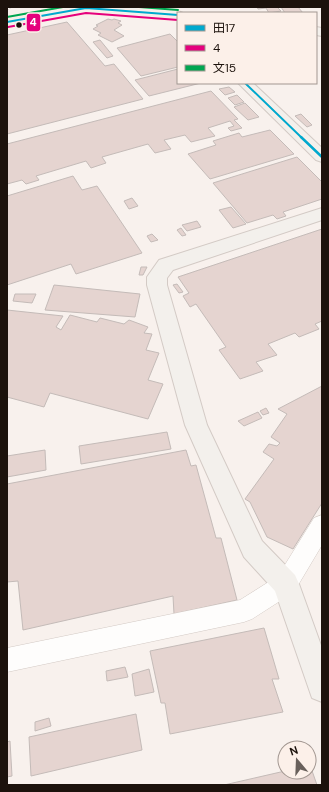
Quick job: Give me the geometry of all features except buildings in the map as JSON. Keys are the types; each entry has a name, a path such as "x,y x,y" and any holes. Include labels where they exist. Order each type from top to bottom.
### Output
{"street":[{"path":"7,22 63,10 94,8 177,15"},
{"path":"246,84 322,157"},
{"path":"322,214 166,265 157,277 157,285 196,425 253,549 286,584 322,688"},
{"path":"7,660 244,611 286,584 322,525"}],"transit line":[{"name":"文15","path":"7,17 63,7"},
{"name":"文15","path":"139,7 178,10"},
{"name":"田17","path":"7,22 86,8 177,15"},
{"name":"4","path":"8,27 86,13 177,20"},
{"name":"田17","path":"246,84 322,157"}]}
